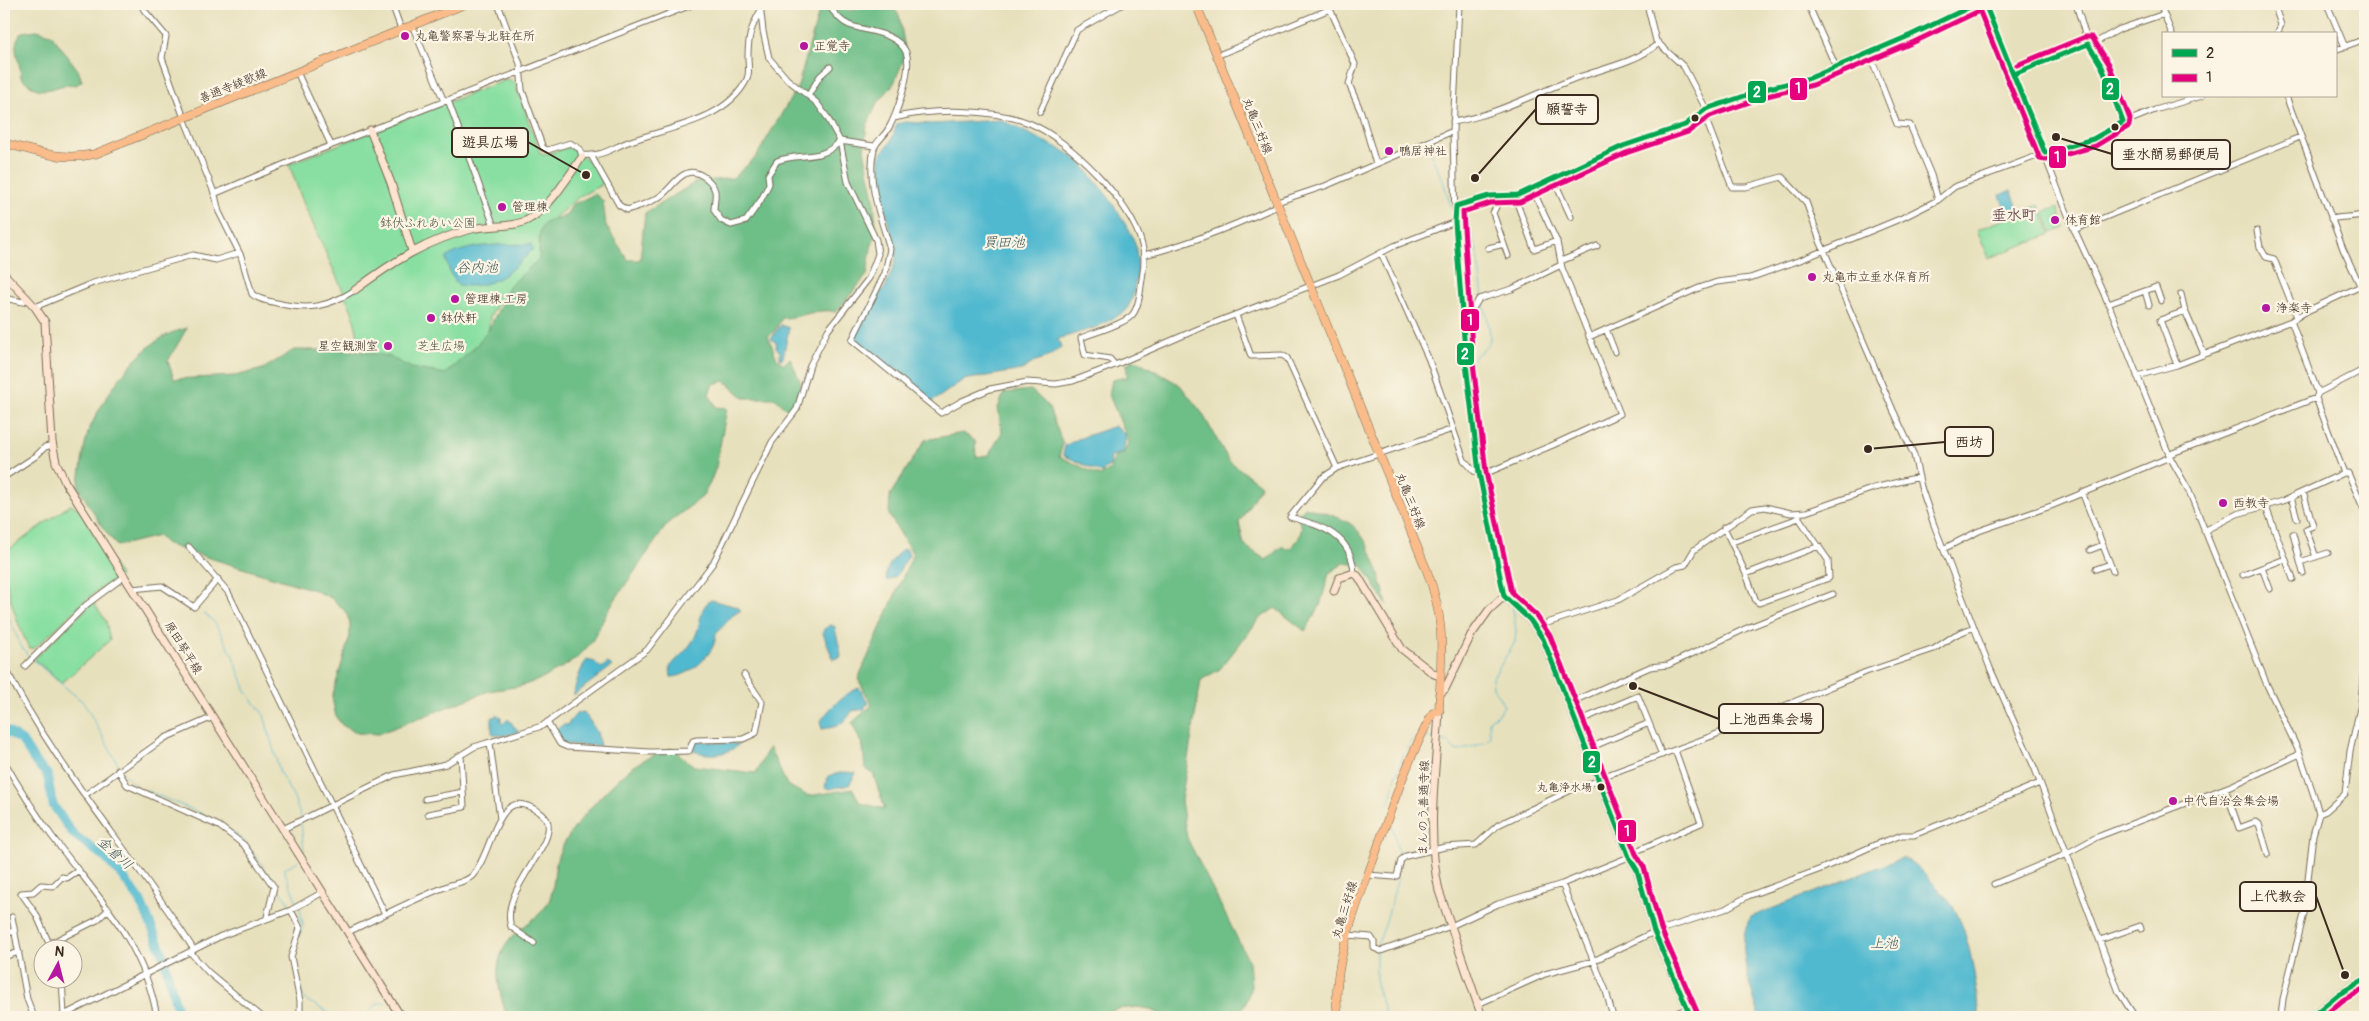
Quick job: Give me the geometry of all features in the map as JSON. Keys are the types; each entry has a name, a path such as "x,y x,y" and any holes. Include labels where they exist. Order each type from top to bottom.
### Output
{"main road":[{"name":"善通寺綾歌線","path":"4,144 52,156 74,158 95,154 465,4"},
{"name":"丸亀三好線","path":"1196,4 1435,593 1442,627 1439,711 1433,713 1412,754 1348,935 1336,987 1338,1017"},
{"path":"370,130 394,190 412,251"},
{"path":"355,290 412,251 466,230 524,222 539,212 582,156"},
{"name":"原田琴平線","path":"4,274 35,306 45,322 53,444 56,462 65,482 401,1017"},
{"path":"1334,591 1339,578 1354,573 1361,578 1402,649 1434,674 1440,676"},
{"path":"1439,694 1445,689 1471,635 1480,621 1504,596 1535,627 1552,659 1629,856 1637,870 1654,932 1691,1017"},
{"name":"まんのう善通寺線","path":"1439,711 1433,850 1439,891 1482,1017"},
{"path":"2311,1017 2339,994 2365,979"}],"street":[{"path":"141,4 166,36 162,58 214,194 219,212 239,253 252,294 268,301 305,309 320,306 355,290"},
{"path":"392,4 402,29"},
{"path":"498,4 522,71 522,90 543,148 548,150 570,143 580,149 582,156 592,157 629,142 682,126 701,118 728,101 747,78 751,26 760,7"},
{"path":"214,194 331,145 694,4"},
{"path":"828,4 838,17 849,25 892,39 904,49 908,60 907,72 894,118 883,137 874,146 872,179 890,250 890,257 884,273 853,334 854,342 941,413 962,401 990,389 1027,382 1056,384 1073,381 1311,286 1381,253 1456,222"},
{"path":"1040,112 1077,30 1122,4"},
{"path":"1459,4 1453,131 1456,222 1466,364 1481,474 1504,596"},
{"path":"1646,4 1659,43 1684,67 1704,111 1732,187 1746,187 1782,177 1806,202 1892,410 1914,455 1918,477 1934,525 1945,548 1974,627 2040,783 2119,992 2135,1017"},
{"path":"1808,4 1836,66"},
{"path":"1456,206 1495,195 1514,195 1623,146 1685,125 1704,111 1765,89 1810,78 1911,35 1976,4"},
{"path":"1985,4 2074,230 2108,304 2170,455 2189,491 2267,685 2300,754 2319,814 2313,835 2301,935 2283,1000 2281,1017"},
{"path":"2076,4 2089,45 2102,68 2123,122"},
{"path":"2160,4 2171,32"},
{"path":"2274,4 2281,25 2278,32"},
{"path":"2327,4 2345,47"},
{"path":"282,829 394,775 446,764 474,747 527,732 547,722 647,650 704,577 730,530 772,442 797,409 810,365 828,330 860,290 874,268 878,254 877,244 848,182 840,141 827,117 808,96 787,79 769,58 760,7"},
{"path":"1216,56 1330,9 1355,64 1349,84 1361,112 1376,164"},
{"path":"2014,74 2089,45 2120,29 2164,14"},
{"path":"412,25 443,99 448,100"},
{"path":"2336,50 2365,39"},
{"path":"1453,122 1478,118 1579,77 1612,67 1650,51 1659,43"},
{"path":"1867,53 1870,55 1897,124 1910,125 1916,136 1938,200"},
{"path":"808,96 820,76 830,68"},
{"path":"298,72 331,145"},
{"path":"1589,337 1652,311 1699,288 1717,282 1750,278 1765,273 1902,218 1938,200 1954,188 2044,153 2093,139 2123,122 2191,98"},
{"path":"2287,98 2332,220 2365,296"},
{"path":"448,100 494,226"},
{"path":"894,118 909,114 979,112 1002,115 1038,127 1058,139 1079,156 1102,179 1129,217 1142,242 1144,255 1141,289 1134,313 1124,320 1081,338 1085,355 1110,359 1115,365"},
{"path":"1144,255 1179,246 1239,223 1275,207 1277,202 1325,186 1453,131"},
{"path":"2074,230 2300,137"},
{"path":"840,141 874,146"},
{"path":"592,157 619,205 627,210 651,202 663,195 683,174 699,173 713,187 715,193 714,210 721,220 731,225 746,220 761,200 769,184 768,174 776,161 803,154 820,156 835,147 840,141"},
{"path":"1553,178 1571,218"},
{"path":"1481,474 1553,445 1620,414 1561,263 1557,240 1532,188"},
{"path":"1495,195 1497,205 1493,213 1508,256"},
{"path":"1514,195 1534,249 1557,240"},
{"path":"2332,220 2342,216 2351,217 2365,214"},
{"path":"2257,231 2260,247 2266,257 2274,258 2297,316"},
{"path":"1488,248 1504,244"},
{"path":"1462,309 1474,307 1479,299 1512,289 1597,246"},
{"path":"35,306 93,283 193,255 216,260 239,253"},
{"path":"1381,253 1429,360 1464,460 1481,474"},
{"path":"2138,376 2177,365 2290,321 2361,286"},
{"path":"2108,304 2156,287 2161,300"},
{"path":"2144,291 2149,305"},
{"path":"2181,294 2185,311 2204,354"},
{"path":"4,298 23,302 27,297"},
{"path":"2177,365 2160,320 2185,311"},
{"path":"1236,316 1251,356 1282,355 1287,358 1337,468"},
{"path":"2290,321 2344,473 2348,474 2365,512"},
{"path":"1606,329 1615,352"},
{"path":"1945,548 1979,531 2051,506 2317,395 2365,369"},
{"path":"1354,573 1351,554 1340,539 1309,522 1290,517 1322,478 1337,468 1453,429"},
{"path":"4,478 36,456 45,447 53,444"},
{"path":"2204,530 2237,514 2266,507 2344,473"},
{"path":"1732,542 1828,504 1839,502 1874,488 1918,477"},
{"path":"2082,492 2113,571"},
{"path":"2303,492 2314,526 2306,529 2316,557"},
{"path":"2291,497 2297,518"},
{"path":"1535,627 1618,600 1676,567 1685,565 1694,550 1724,527 1758,506 1799,516 1828,560 1829,578 1759,603 1756,602 1746,574 1724,527"},
{"path":"2266,507 2293,579"},
{"path":"2084,518 2091,516"},
{"path":"2293,534 2303,574"},
{"path":"2090,550 2103,545"},
{"path":"1746,574 1820,546"},
{"path":"189,547 228,592 385,914"},
{"path":"2300,562 2328,553"},
{"path":"2243,575 2285,559"},
{"path":"2096,569 2110,564"},
{"path":"2262,568 2270,589"},
{"path":"25,666 86,605 125,576"},
{"path":"132,590 162,586 194,607 218,579"},
{"path":"1569,703 1650,667 1668,665 1747,628 1833,594"},
{"path":"1368,875 1397,876 1401,860 1406,856 1458,845 1476,845 1498,825 1571,790 1597,782 1599,778 1675,750 1866,672 1934,648 1955,635 1974,627"},
{"path":"2319,814 2326,811 2345,794 2350,751 2361,704 2365,653"},
{"path":"4,665 34,722 192,951 208,972 256,1015 262,1017"},
{"path":"547,722 560,744 567,747 650,752 689,751 693,741 697,740 748,738 756,733 762,702 744,675"},
{"path":"1576,722 1638,696 1662,755"},
{"path":"85,795 165,738 213,717"},
{"path":"1587,750 1649,723"},
{"path":"490,743 500,820"},
{"path":"1348,935 1371,937 1374,948 1380,951 1451,926 1498,904 1562,884 1629,856 1701,822 1675,750"},
{"path":"1994,884 2066,854 2097,837 2138,823 2225,788 2300,754"},
{"path":"428,814 464,807 461,756"},
{"path":"4,761 50,834 109,908 134,947 145,975 157,1017"},
{"path":"120,769 127,785 219,826 244,845 274,887 266,917"},
{"path":"1478,1004 1545,974 1593,961 1654,932 1725,909 1748,896 1821,869 1877,844 1902,835 1914,835 2040,783"},
{"path":"2225,788 2239,828 2255,822 2259,824 2268,854"},
{"path":"425,799 463,792"},
{"path":"348,932 445,887 466,881 473,875 482,860 506,810 514,805 522,805 542,813 547,821 546,838 526,872 509,908 511,927 534,943"},
{"path":"46,938 36,914 21,894 33,892 41,885 53,886 62,877 67,878 79,870"},
{"path":"1562,884 1606,991 1613,1017"},
{"path":"62,988 62,1016 221,936 266,917 295,908 323,892"},
{"path":"64,938 97,920 109,908"},
{"path":"295,908 300,928 291,957 300,1000 300,1017"},
{"path":"12,917 27,999 34,1017"},
{"path":"2100,940 2140,925"},
{"path":"4,934 14,931"},
{"path":"4,957 19,952"},
{"path":"1664,1017 1687,1009"}],"green space":[{"path":"875,4 892,6 899,15 906,54 894,83 877,104 867,125 864,150 874,198 876,233 871,248 867,275 836,312 823,311 782,318 775,331 768,336 777,359 784,364 790,358 801,383 794,407 786,409 776,398 744,398 725,381 713,384 709,394 716,407 727,408 716,467 710,483 702,497 668,523 610,607 591,643 576,659 544,678 521,686 489,691 378,734 357,733 342,725 336,717 332,697 350,636 350,623 346,612 331,598 314,590 177,548 165,543 158,536 117,546 103,528 78,487 87,436 95,417 122,376 157,341 171,333 187,328 168,361 174,379 235,376 263,369 294,350 347,350 388,356 411,368 445,374 472,350 488,331 510,286 539,259 541,229 548,221 566,216 572,205 595,194 603,201 606,226 628,260 640,260 645,213 696,182 733,178 756,157 798,86 820,8 830,5 854,10"},
{"path":"37,30 51,34 78,70 82,81 76,85 71,84 42,90 35,88 21,78 16,48 18,37 22,32"},
{"name":"鉢伏ふれあい公園","path":"508,79 515,83 540,153 543,155 570,147 593,164 603,184 580,196 545,226 548,242 537,262 509,288 490,316 488,338 446,379 363,356 352,311 303,202 289,164"},
{"path":"2039,205 2051,234 1989,258 1977,230"},
{"name":"体育館","path":"2058,207 2065,228 2052,233 2044,212"},
{"path":"1136,360 1180,385 1202,413 1229,461 1261,485 1239,523 1244,545 1266,560 1281,547 1291,548 1299,538 1302,527 1297,517 1305,507 1342,519 1352,525 1365,541 1375,562 1387,605 1362,565 1344,563 1329,573 1320,606 1305,631 1275,608 1259,619 1220,669 1201,680 1181,801 1187,838 1249,962 1251,986 1246,1002 1237,1017 1165,1017 1150,1009 1137,1007 1116,1009 1101,1017 507,1017 498,980 500,958 504,948 511,938 547,905 552,890 558,856 563,845 581,819 616,781 641,762 671,748 694,766 756,773 769,747 787,785 808,796 853,789 860,803 885,809 873,774 865,768 863,747 852,723 872,705 858,679 913,554 889,515 890,495 925,440 963,433 975,441 976,457 989,455 1002,432 998,408 1004,393 1031,390 1048,406 1063,444 1059,456 1100,476 1110,469 1115,456 1123,454 1129,442 1109,395 1112,380 1127,377 1127,363"},
{"path":"70,505 78,508 120,576 89,597 35,648 29,648 11,602 4,553"},
{"path":"93,602 106,621 110,640 62,683 34,659"}],"water":[{"name":"買田池","path":"1001,120 1068,153 1081,163 1109,198 1132,235 1136,247 1138,271 1132,299 1126,311 1097,327 1058,339 1061,347 1050,356 1036,361 1022,370 963,380 932,402 859,343 856,334 871,305 886,286 896,260 880,181 880,155 890,143 897,124 905,122 932,124"},
{"path":"2011,190 2019,210 2007,215 2000,195"},
{"name":"谷内池","path":"531,244 533,249 507,273 480,285 458,285 450,273 446,258 454,253 475,247"},
{"path":"781,325 789,328 783,358 780,359 780,352 776,347 777,343 771,339"},
{"path":"1115,426 1126,435 1123,453 1111,456 1110,466 1105,468 1102,473 1063,455 1065,446 1078,439"},
{"path":"906,549 909,555 896,576 887,581 886,577 890,564 901,550"},
{"path":"711,600 737,607 741,610 732,616 716,634 712,649 701,663 686,673 671,677 670,667 692,642 703,610"},
{"path":"831,625 835,627 841,657 833,659 823,633 824,629"},
{"path":"587,660 595,662 601,668 608,663 612,666 574,695 578,677"},
{"path":"859,688 869,704 865,705 865,709 852,711 840,724 822,729 820,722 832,707 847,694"},
{"path":"584,712 597,732 600,746 563,744 555,730 563,725 567,725 577,713"},
{"path":"497,715 501,717 503,724 508,719 519,732 509,735 492,733 492,718"},
{"path":"699,741 740,743 736,747 719,754 706,754 694,751 693,744"},
{"path":"845,772 856,773 849,785 829,789 825,787 828,776"},
{"name":"上池","path":"1902,858 1923,872 1950,902 1957,913 1971,958 1978,1017 1760,1017 1752,994 1744,952 1746,927 1751,917"}],"waterway":[{"path":"1427,147 1443,181 1451,206"},
{"path":"1457,214 1467,219 1477,252 1483,297"},
{"path":"1469,365 1490,341 1490,330 1483,301"},
{"path":"1503,575 1509,583 1512,599"},
{"path":"4,607 21,646 30,658"},
{"path":"1440,740 1449,743 1455,750 1459,751 1485,742 1490,737 1489,720 1499,713 1504,706 1493,687 1492,679 1515,642 1516,631 1513,608"},
{"path":"204,613 215,623 232,654 246,691 264,715 280,773 295,800 301,818"},
{"path":"33,660 84,703 120,768"},
{"name":"金倉川","path":"4,729 22,741 36,763 47,774 53,805 73,834 104,857 122,876 140,900 162,951 179,1017"},
{"path":"1388,805 1403,756 1412,740 1417,737"},
{"path":"1423,737 1434,738"},
{"path":"122,772 137,787"},
{"path":"145,790 205,815 243,839 292,907"},
{"path":"1391,820 1399,856"},
{"path":"301,822 304,851"},
{"path":"298,861 285,868 298,905"},
{"path":"1377,946 1398,878"},
{"path":"300,908 303,924"},
{"path":"294,910 303,925 300,935"},
{"path":"1376,950 1376,984 1386,1017"},
{"path":"296,970 304,999 336,1017"},
{"path":"351,1017 366,1014 378,1003 386,1003"},
{"path":"404,1013 406,1017"}],"transit line":[{"name":"2","path":"1691,1017 1654,932 1637,870 1629,857 1543,639 1530,620 1504,596 1479,473 1466,364 1455,222 1456,206 1489,196 1518,195 1623,146 1685,125 1706,109 1765,89 1810,78 1911,35 1976,4"},
{"name":"2","path":"1985,4 2045,153 2093,139 2123,122 2102,67 2088,44 2014,74"},
{"name":"1","path":"1978,7 2040,159 2046,160 2096,146 2129,126 2130,119 2109,64 2092,37 2085,37 2017,65"},
{"name":"1","path":"1698,1014 1661,929 1644,867 1636,854 1550,636 1536,615 1512,593 1486,472 1473,363 1463,212 1490,203 1520,202 1626,153 1688,132 1710,116 1767,96 1813,85 1914,42 1979,11"},
{"name":"2","path":"2311,1017 2339,994 2365,979"},
{"name":"1","path":"2323,1017 2343,1000 2365,988"}],"place":[{"name":"丸亀警察署与北駐在所","path":"405,36"},
{"name":"正覚寺","path":"804,46"},
{"name":"垂水簡易郵便局","path":"2056,137"},
{"name":"鴨居神社","path":"1389,151"},
{"name":"遊具広場","path":"586,175"},
{"name":"願誓寺","path":"1475,178"},
{"name":"管理棟","path":"502,207"},
{"name":"体育館","path":"2055,220"},
{"name":"丸亀市立垂水保育所","path":"1812,277"},
{"name":"管理棟 工房","path":"455,299"},
{"name":"浄楽寺","path":"2266,308"},
{"name":"鉢伏軒","path":"431,318"},
{"name":"星空観測室","path":"388,346"},
{"name":"西坊","path":"1868,449"},
{"name":"西教寺","path":"2223,503"},
{"name":"上池西集会場","path":"1633,686"},
{"name":"丸亀浄水場","path":"1601,787"},
{"name":"中代自治会集会場","path":"2173,801"},
{"name":"上代教会","path":"2345,975"}],"district":[{"name":"垂水町","path":"2014,215"}],"park label":[{"name":"芝生広場","path":"441,346"}]}
